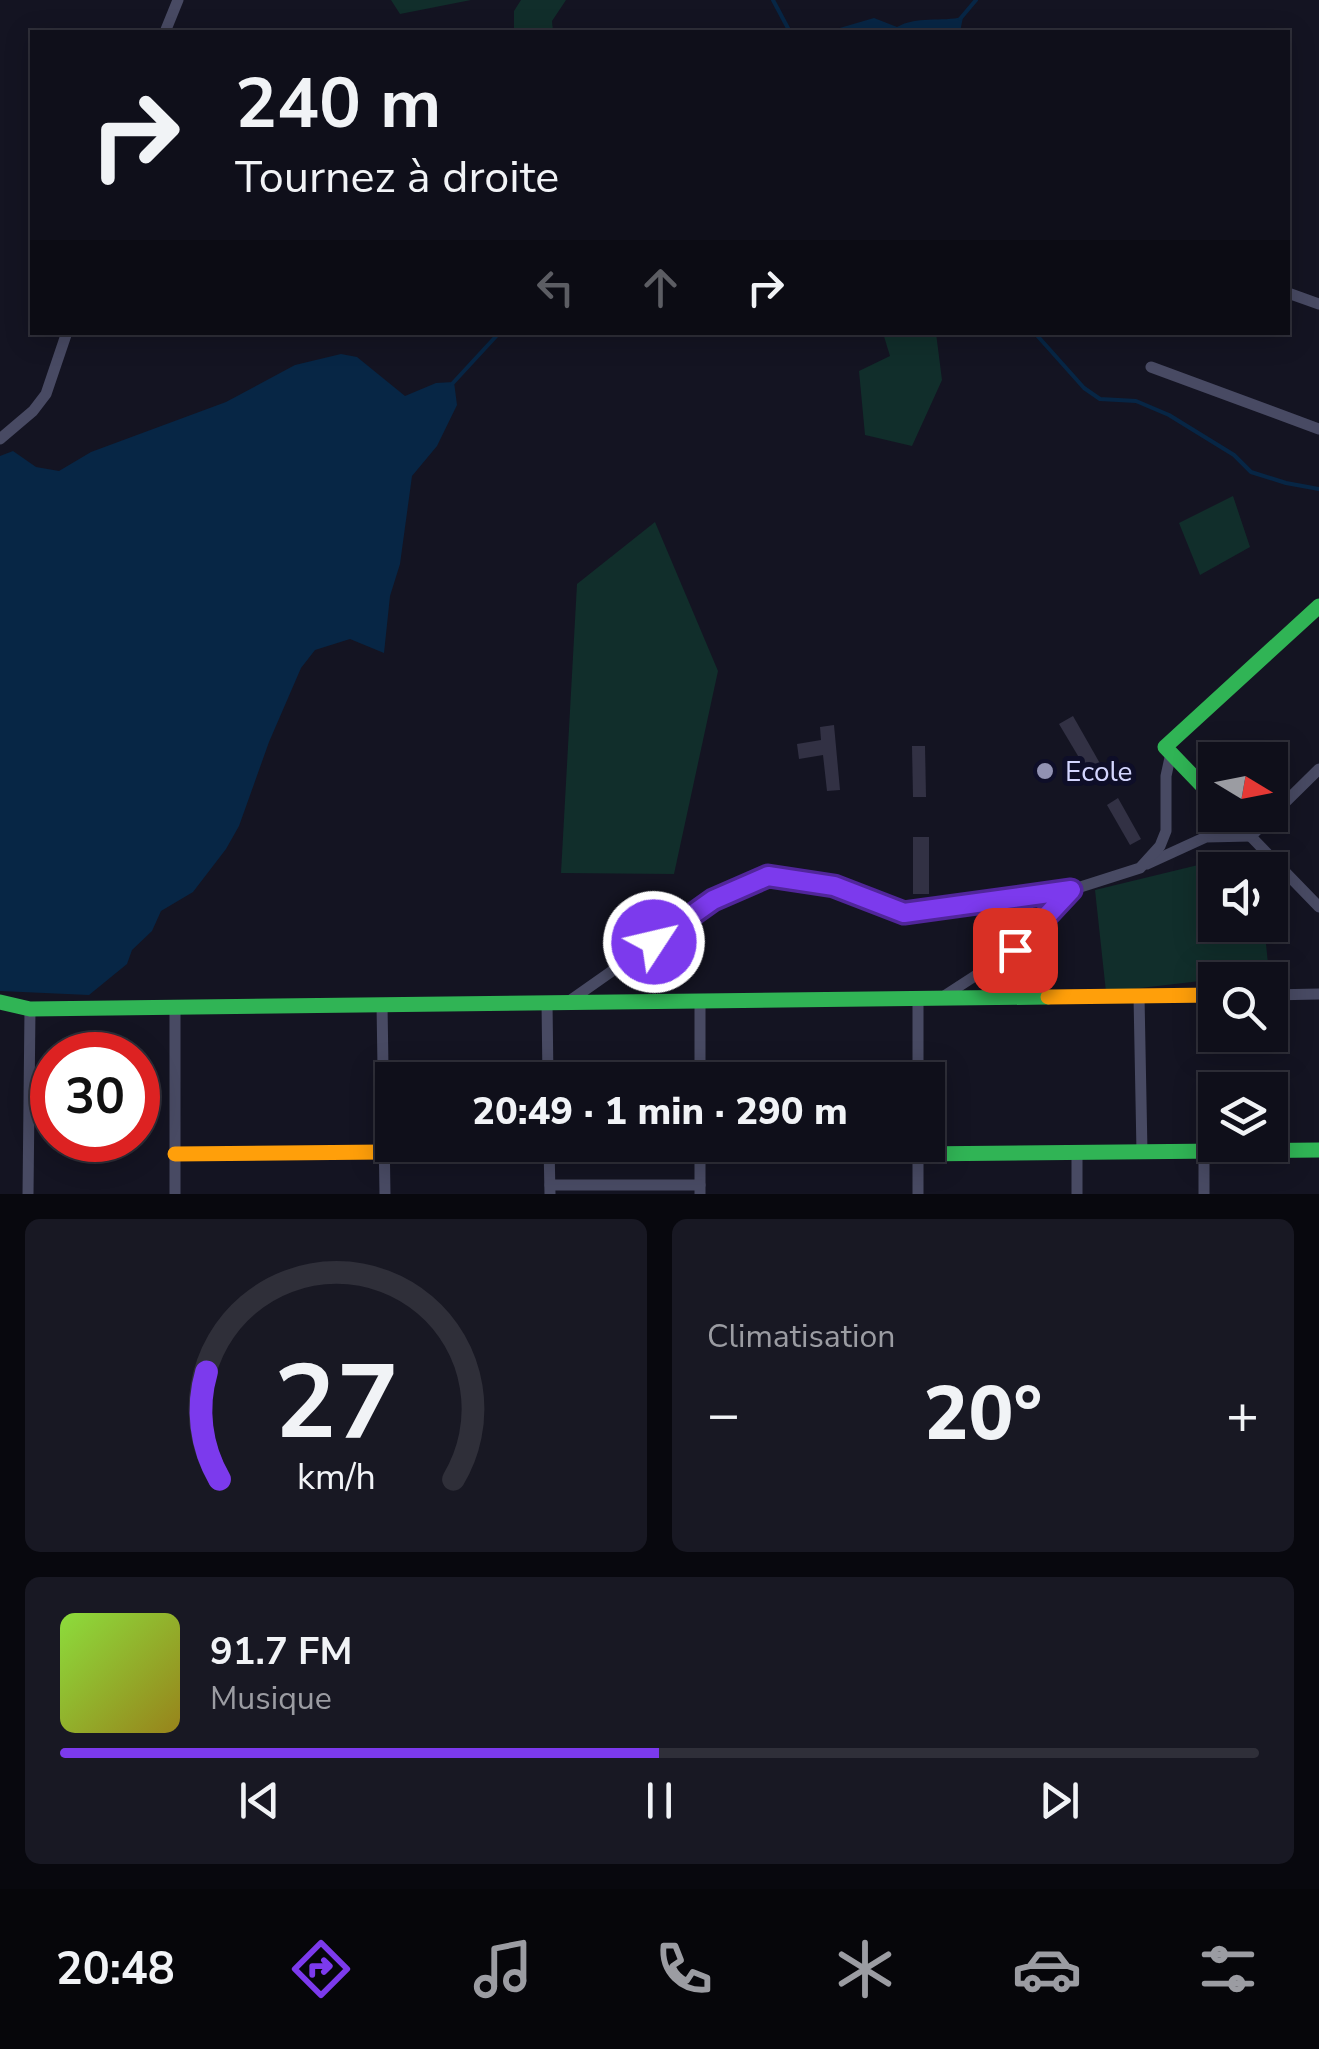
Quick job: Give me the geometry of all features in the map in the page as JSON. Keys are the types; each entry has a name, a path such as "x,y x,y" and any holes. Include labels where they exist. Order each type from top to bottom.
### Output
{"street":[{"path":"166,30 178,0"},
{"path":"1290,294 1319,304"},
{"path":"0,440 46,394 65,335"},
{"path":"1151,367 1319,429"},
{"path":"1198,781 1165,747 1319,606"},
{"path":"1140,868 1160,846 1166,831 1166,776 1171,753"},
{"path":"568,1002 713,900 768,876 834,886 904,913 1071,890 1140,868 1206,837 1251,836 1319,769"},
{"path":"1247,832 1319,908"},
{"path":"941,998 1015,950 1071,890"},
{"path":"1288,995 1319,994"},
{"path":"1139,996 1142,1152"},
{"path":"0,1002 30,1009 1198,996"},
{"path":"918,998 918,1062"},
{"path":"700,1000 700,1062"},
{"path":"547,1002 548,1062"},
{"path":"382,1004 383,1062"},
{"path":"175,1007 176,1194"},
{"path":"28,1194 30,1009"},
{"path":"1288,1151 1319,1150"},
{"path":"945,1151 1198,1152"},
{"path":"175,1154 375,1152"},
{"path":"1076,1153 1077,1194"},
{"path":"384,1162 385,1194"},
{"path":"549,1162 550,1190 700,1190 700,1162"},
{"path":"918,1162 918,1194"},
{"path":"1204,1162 1204,1194"}],"green space":[{"path":"391,0 471,0 400,14"},
{"path":"521,0 566,0 552,21 553,30 514,30 514,11"},
{"path":"884,335 936,335 942,380 912,446 865,435 859,371 890,356"},
{"path":"1233,496 1250,547 1200,575 1179,523"},
{"path":"655,522 718,671 674,874 561,873 577,584"},
{"path":"1198,865 1198,942 1266,942 1268,962 1198,962 1198,981 1106,992 1095,890"}],"water":[{"path":"963,17 960,30 833,30 874,18 897,27"},
{"path":"341,354 357,357 405,396 436,383 454,382 457,405 437,446 412,476 384,653 350,639 315,650 301,668 239,826 226,849 193,892 161,911 152,931 132,950 127,964 89,995 0,991 0,456 13,451 36,467 59,471 91,452 226,402 295,365"}],"building":[{"path":"1073,716 1106,774 1093,781 1059,724"},
{"path":"834,725 840,790 827,791 823,755 799,759 797,744 821,740 820,727"},
{"path":"912,746 925,746 926,797 913,797"},
{"path":"1118,798 1141,839 1130,845 1107,805"},
{"path":"913,837 929,837 929,894 913,894"}],"waterway":[{"path":"773,0 789,30"},
{"path":"960,19 976,0"},
{"path":"452,384 497,335"},
{"path":"1037,335 1084,388 1100,399 1136,401 1169,415 1234,455 1251,472 1319,489"}],"traffic: fast":[{"path":"1198,781 1165,747 1319,606"},
{"path":"0,1002 30,1009 1048,997"},
{"path":"945,1154 1319,1150"}],"traffic: slow":[{"path":"1048,997 1198,995"},
{"path":"175,1154 375,1152"}],"place":[{"name":"Ecole","path":"1045,771"}],"route":[{"path":"654,942 713,900 768,876 834,886 904,913 1071,890 1015,950"}]}
